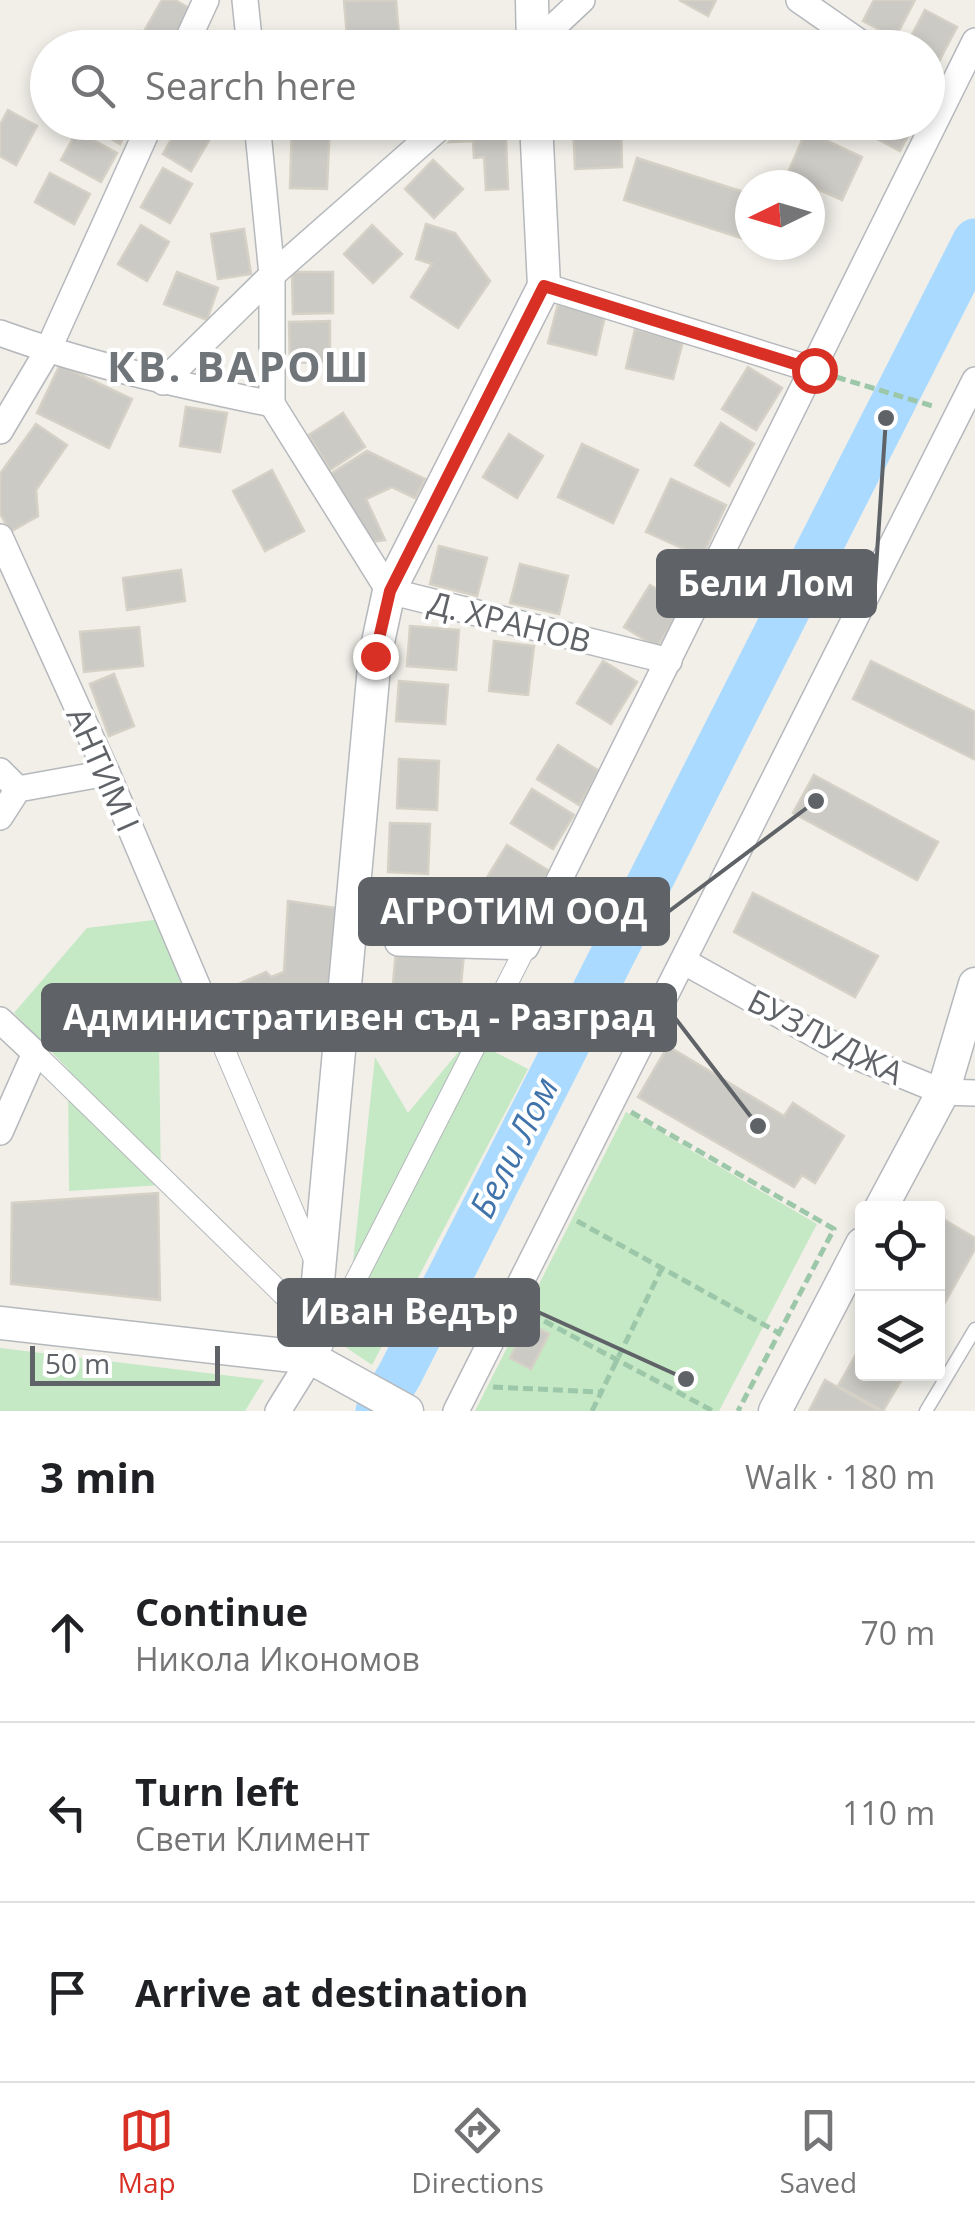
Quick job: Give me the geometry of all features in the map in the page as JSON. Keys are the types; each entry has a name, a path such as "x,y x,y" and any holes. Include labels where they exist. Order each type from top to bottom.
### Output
{"street":[{"path":"192,30 206,0"},
{"path":"245,0 248,30"},
{"path":"532,0 532,30"},
{"path":"550,30 582,0"},
{"path":"798,0 842,30"},
{"path":"945,83 975,41"},
{"path":"0,428 48,350 142,140"},
{"path":"0,332 48,350 163,382 272,404 272,275 259,140"},
{"path":"163,382 272,275 426,140"},
{"path":"313,1359 375,656 390,591 544,286 537,140"},
{"path":"278,1411 313,1359 526,947 814,370 916,140"},
{"path":"544,286 814,370"},
{"path":"456,1411 684,961 968,417 975,380"},
{"name":"Д. ХРАНОВ","path":"272,404 390,591 670,660"},
{"name":"АНТИМ I","path":"0,536 205,1004"},
{"path":"0,818 9,780 107,773"},
{"path":"398,943 526,947"},
{"name":"БУЗЛУДЖА","path":"684,961 850,1054 959,1092"},
{"path":"886,1201 959,1092 975,984"},
{"path":"205,1004 319,1271"},
{"path":"0,1020 20,1068 314,1325"},
{"path":"0,1132 20,1068"},
{"path":"775,1411 855,1257"},
{"path":"0,1322 313,1359 407,1411"}],"lane":[{"path":"926,1411 975,1329"}],"path":[{"path":"814,370 968,417"},
{"path":"620,1106 834,1229 738,1411"},
{"path":"566,1214 779,1333"},
{"path":"592,1411 662,1268"},
{"path":"519,1308 713,1411"},
{"path":"480,1386 600,1392"}],"green space":[{"path":"162,919 211,1040 159,1043 161,1185 69,1191 68,1069 14,1013 87,928"},
{"path":"469,1039 528,1069 372,1365 344,1346 375,1057 408,1113"},
{"path":"626,1112 817,1224 719,1411 475,1411"},
{"path":"0,1348 264,1380 245,1411 0,1411"}],"building":[{"path":"162,0 175,0 194,11 183,30 145,30"},
{"path":"396,0 398,30 346,30 344,1"},
{"path":"679,0 716,0 708,16"},
{"path":"874,0 915,0 899,30 880,30 863,21"},
{"path":"925,10 957,27 945,50 945,30 914,30"},
{"path":"8,110 30,122 30,139 16,165 0,156 0,125"},
{"path":"72,140 93,140 117,153 101,182 61,160"},
{"path":"171,140 209,140 191,171 163,154"},
{"path":"291,140 329,140 327,189 290,188"},
{"path":"451,140 506,140 508,189 486,190 484,157 474,158 473,141"},
{"path":"574,140 621,140 622,167 575,169"},
{"path":"802,140 825,140 862,157 842,200 825,192 825,170 789,170"},
{"path":"879,140 906,140 900,151"},
{"path":"637,158 735,189 735,236 624,200"},
{"path":"433,160 463,189 434,218 405,189"},
{"path":"163,168 192,184 170,223 141,207"},
{"path":"50,173 90,194 74,224 35,202"},
{"path":"426,224 455,233 490,281 458,328 411,297 432,264 416,259"},
{"path":"141,225 169,242 147,281 118,264"},
{"path":"372,225 402,254 373,283 344,254"},
{"path":"244,229 251,274 218,279 211,234"},
{"path":"177,272 218,288 207,320 164,304"},
{"path":"292,272 333,272 333,313 293,314"},
{"path":"558,304 605,316 596,355 548,343"},
{"path":"330,321 330,362 290,363 289,322"},
{"path":"635,329 683,341 673,379 626,368"},
{"path":"60,365 132,399 109,448 37,413"},
{"path":"748,367 782,388 756,430 722,409"},
{"path":"186,407 227,413 220,452 180,446"},
{"path":"343,413 365,447 330,470 309,435"},
{"path":"721,423 754,444 729,486 695,465"},
{"path":"36,424 67,445 36,490 38,516 10,532 0,513 0,474"},
{"path":"509,434 543,456 517,498 483,477"},
{"path":"582,444 638,470 613,523 558,497"},
{"path":"367,451 425,479 415,498 392,487 366,499 385,540 372,542 329,475"},
{"path":"272,470 304,531 265,551 233,491"},
{"path":"671,479 726,505 702,557 646,532"},
{"path":"439,546 487,558 477,596 430,584"},
{"path":"520,564 568,576 559,614 510,603"},
{"path":"181,570 185,601 127,610 123,578"},
{"path":"650,585 683,605 657,647 624,627"},
{"path":"410,626 459,630 456,670 407,666"},
{"path":"139,627 143,666 84,672 80,632"},
{"path":"494,641 534,646 528,695 489,691"},
{"path":"603,661 637,682 611,724 577,703"},
{"path":"871,661 975,712 974,759 853,699"},
{"path":"114,674 134,726 109,736 90,684"},
{"path":"399,681 448,685 445,724 396,721"},
{"path":"558,745 599,771 579,805 537,779"},
{"path":"399,759 439,761 437,810 397,808"},
{"path":"814,775 938,842 917,880 793,813"},
{"path":"532,789 574,815 553,849 511,823"},
{"path":"390,823 430,824 428,874 388,872"},
{"path":"507,845 549,871 528,905 486,879"},
{"path":"753,893 878,956 855,997 734,932"},
{"path":"288,901 343,909 326,1025 241,1033 223,991 266,972 271,977 284,972"},
{"path":"396,950 464,954 457,1024 390,1019"},
{"path":"668,1046 784,1116 793,1103 844,1136 815,1183 802,1175 794,1187 638,1097"},
{"path":"158,1193 160,1300 11,1284 12,1203"},
{"path":"945,1220 975,1238 975,1249 945,1303"},
{"path":"528,1322 549,1334 531,1369 510,1358"},
{"path":"855,1356 855,1381 901,1381 883,1411 838,1386"},
{"path":"825,1380 880,1411 809,1411"}],"waterway":[{"name":"Бели Лом","path":"378,1411 975,241"}],"place":[{"name":"Бели Лом","path":"886,418"},
{"name":"АГРОТИМ ООД","path":"816,801"},
{"name":"Административен съд - Разград","path":"758,1126"},
{"name":"Иван Ведър","path":"686,1379"}],"district":[{"name":"КВ. ВАРОШ","path":"239,365"}],"route":[{"path":"375,656 390,591 544,286 814,370"}]}
